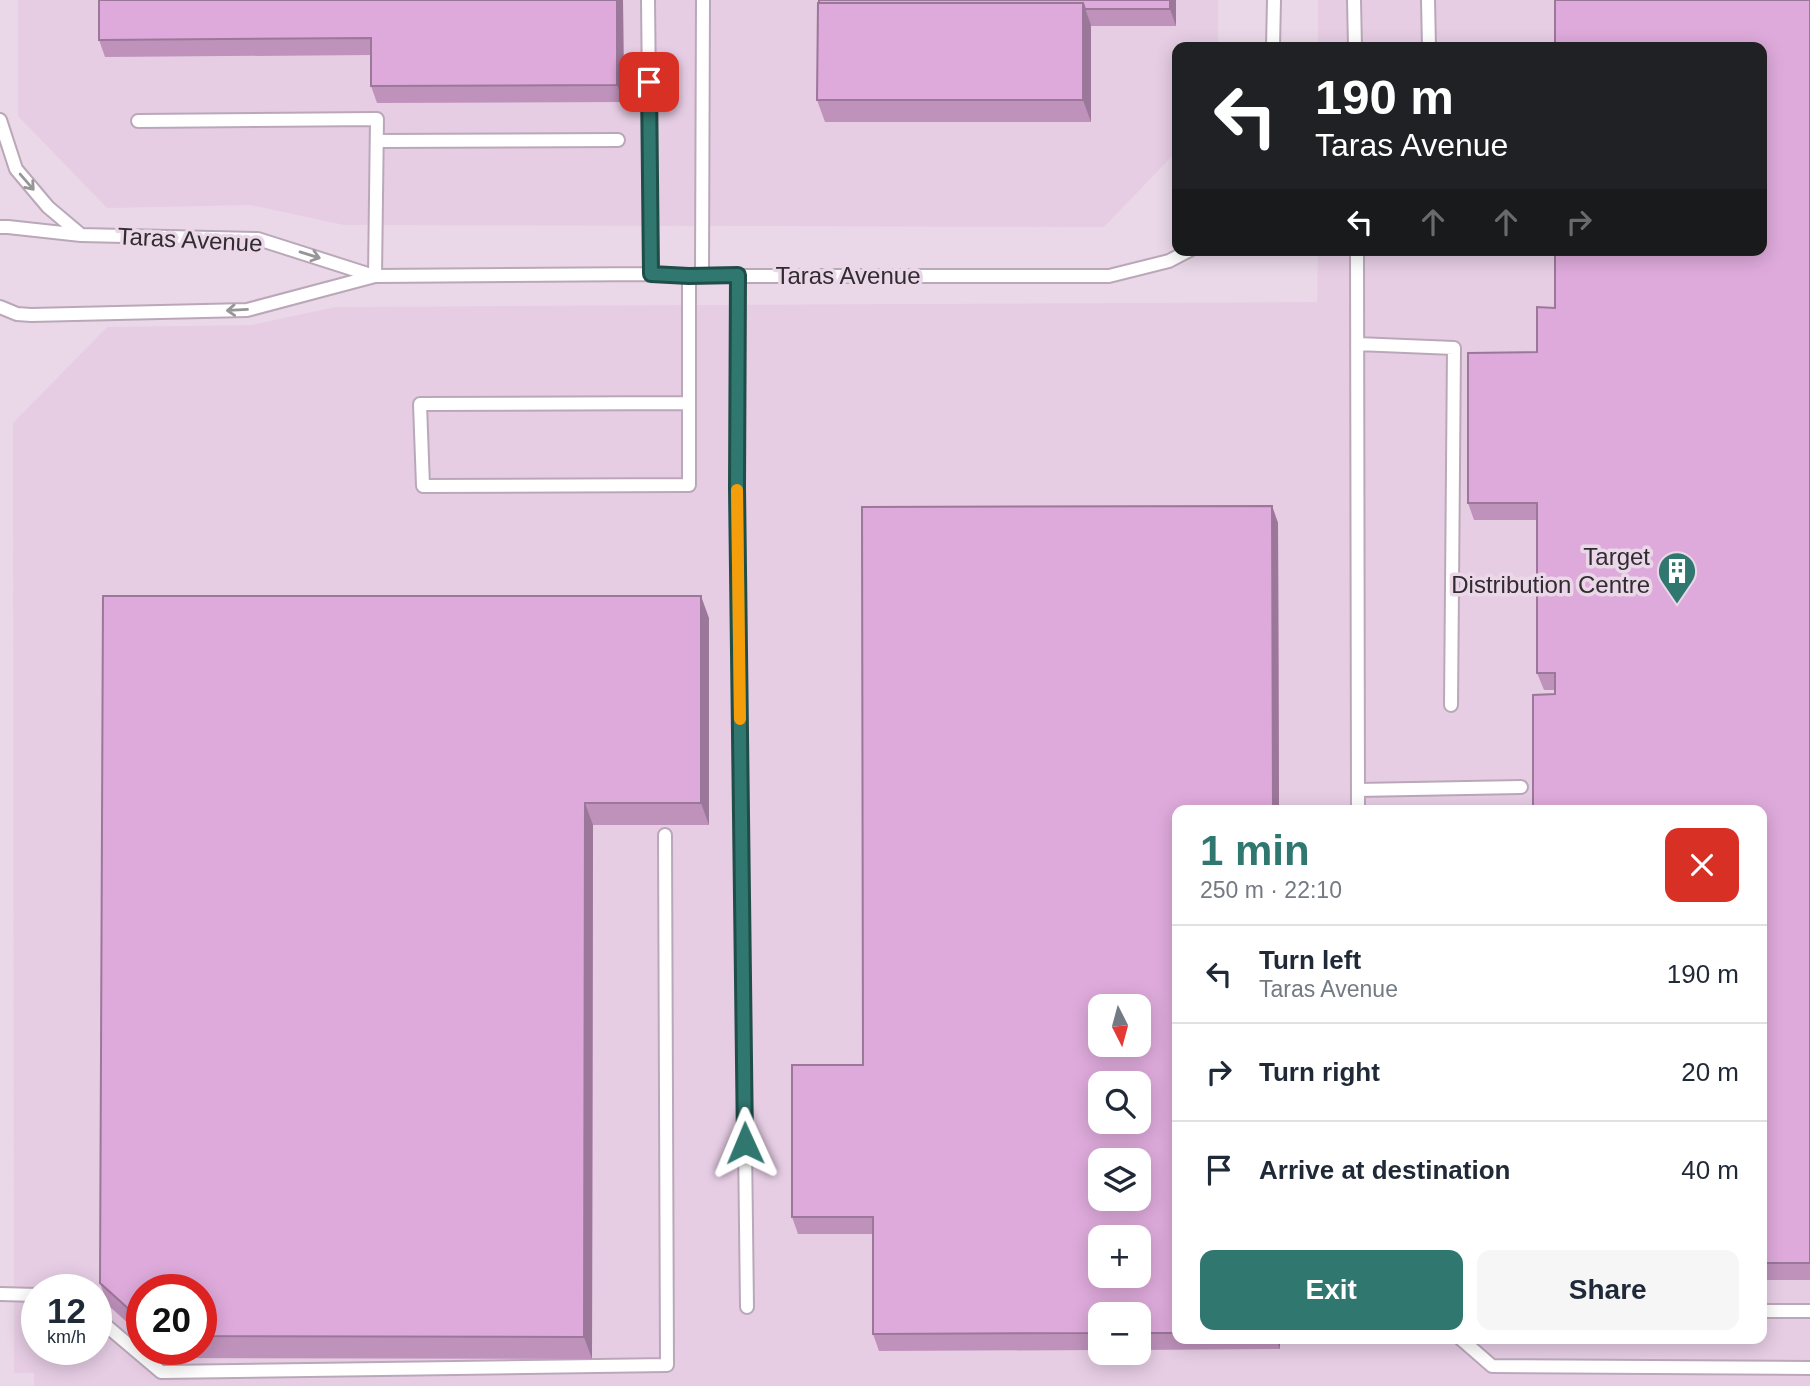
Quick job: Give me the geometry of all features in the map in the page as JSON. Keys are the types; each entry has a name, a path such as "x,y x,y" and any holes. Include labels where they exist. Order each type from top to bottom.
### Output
{"lane":[{"path":"648,0 651,274"},
{"path":"689,403 419,404 423,486 690,485 689,403 703,0"},
{"path":"1273,42 1274,0"},
{"path":"1354,0 1355,42"},
{"path":"1428,0 1429,42"},
{"path":"138,121 377,119 375,276"},
{"path":"0,120 16,169 48,207 81,235"},
{"path":"377,141 618,140"},
{"name":"Taras Avenue","path":"0,227 81,235 258,239 375,276"},
{"name":"Taras Avenue","path":"0,307 17,314 31,315 247,310 375,276 1109,276 1169,261 1179,256"},
{"path":"1357,256 1358,805"},
{"path":"738,275 737,488 747,1307"},
{"path":"1357,344 1454,348 1451,705"},
{"path":"1358,790 1521,787"},
{"path":"112,1331 161,1372 667,1365 665,835"},
{"path":"0,1294 21,1294"},
{"path":"1767,1311 1810,1311"},
{"path":"1467,1344 1492,1366 1810,1368"}],"shaded area":[{"path":"18,0 1218,0 1218,42 1172,42 1172,156 1104,227 344,225 250,205 107,208 18,116"},
{"path":"1318,0 1810,0 1810,1386 34,1386 34,1373 14,1373 13,423 107,327 252,325 335,307 1317,302 1318,256 1767,256 1767,42 1318,42"}],"building":[{"path":"99,0 617,0 617,85 371,86 371,38 99,40"},
{"path":"819,0 1170,0 1170,9 1085,9 1083,3 819,3"},
{"name":"Target Distribution Centre","path":"1555,0 1810,0 1810,1263 1767,1263 1767,805 1533,805 1533,695 1555,694 1555,673 1537,673 1537,503 1468,503 1468,353 1537,352 1537,307 1555,308 1555,256 1767,256 1767,42 1555,42"},
{"path":"818,3 1083,3 1083,100 817,100"},
{"path":"1272,506 1273,805 1172,805 1172,1333 1151,1333 1151,1302 1088,1302 1088,1333 873,1334 873,1217 792,1217 792,1065 863,1065 862,507"},
{"path":"103,596 701,596 701,803 585,803 584,1337 217,1336 217,1274 126,1274 126,1307 112,1294 112,1274 100,1274"}],"slow traffic":[{"path":"737,490 740,719"}],"place":[{"name":"Target Distribution Centre","path":"1677,605"}],"route":[{"path":"649,82 651,274 738,275 737,488 745,1143"}]}
